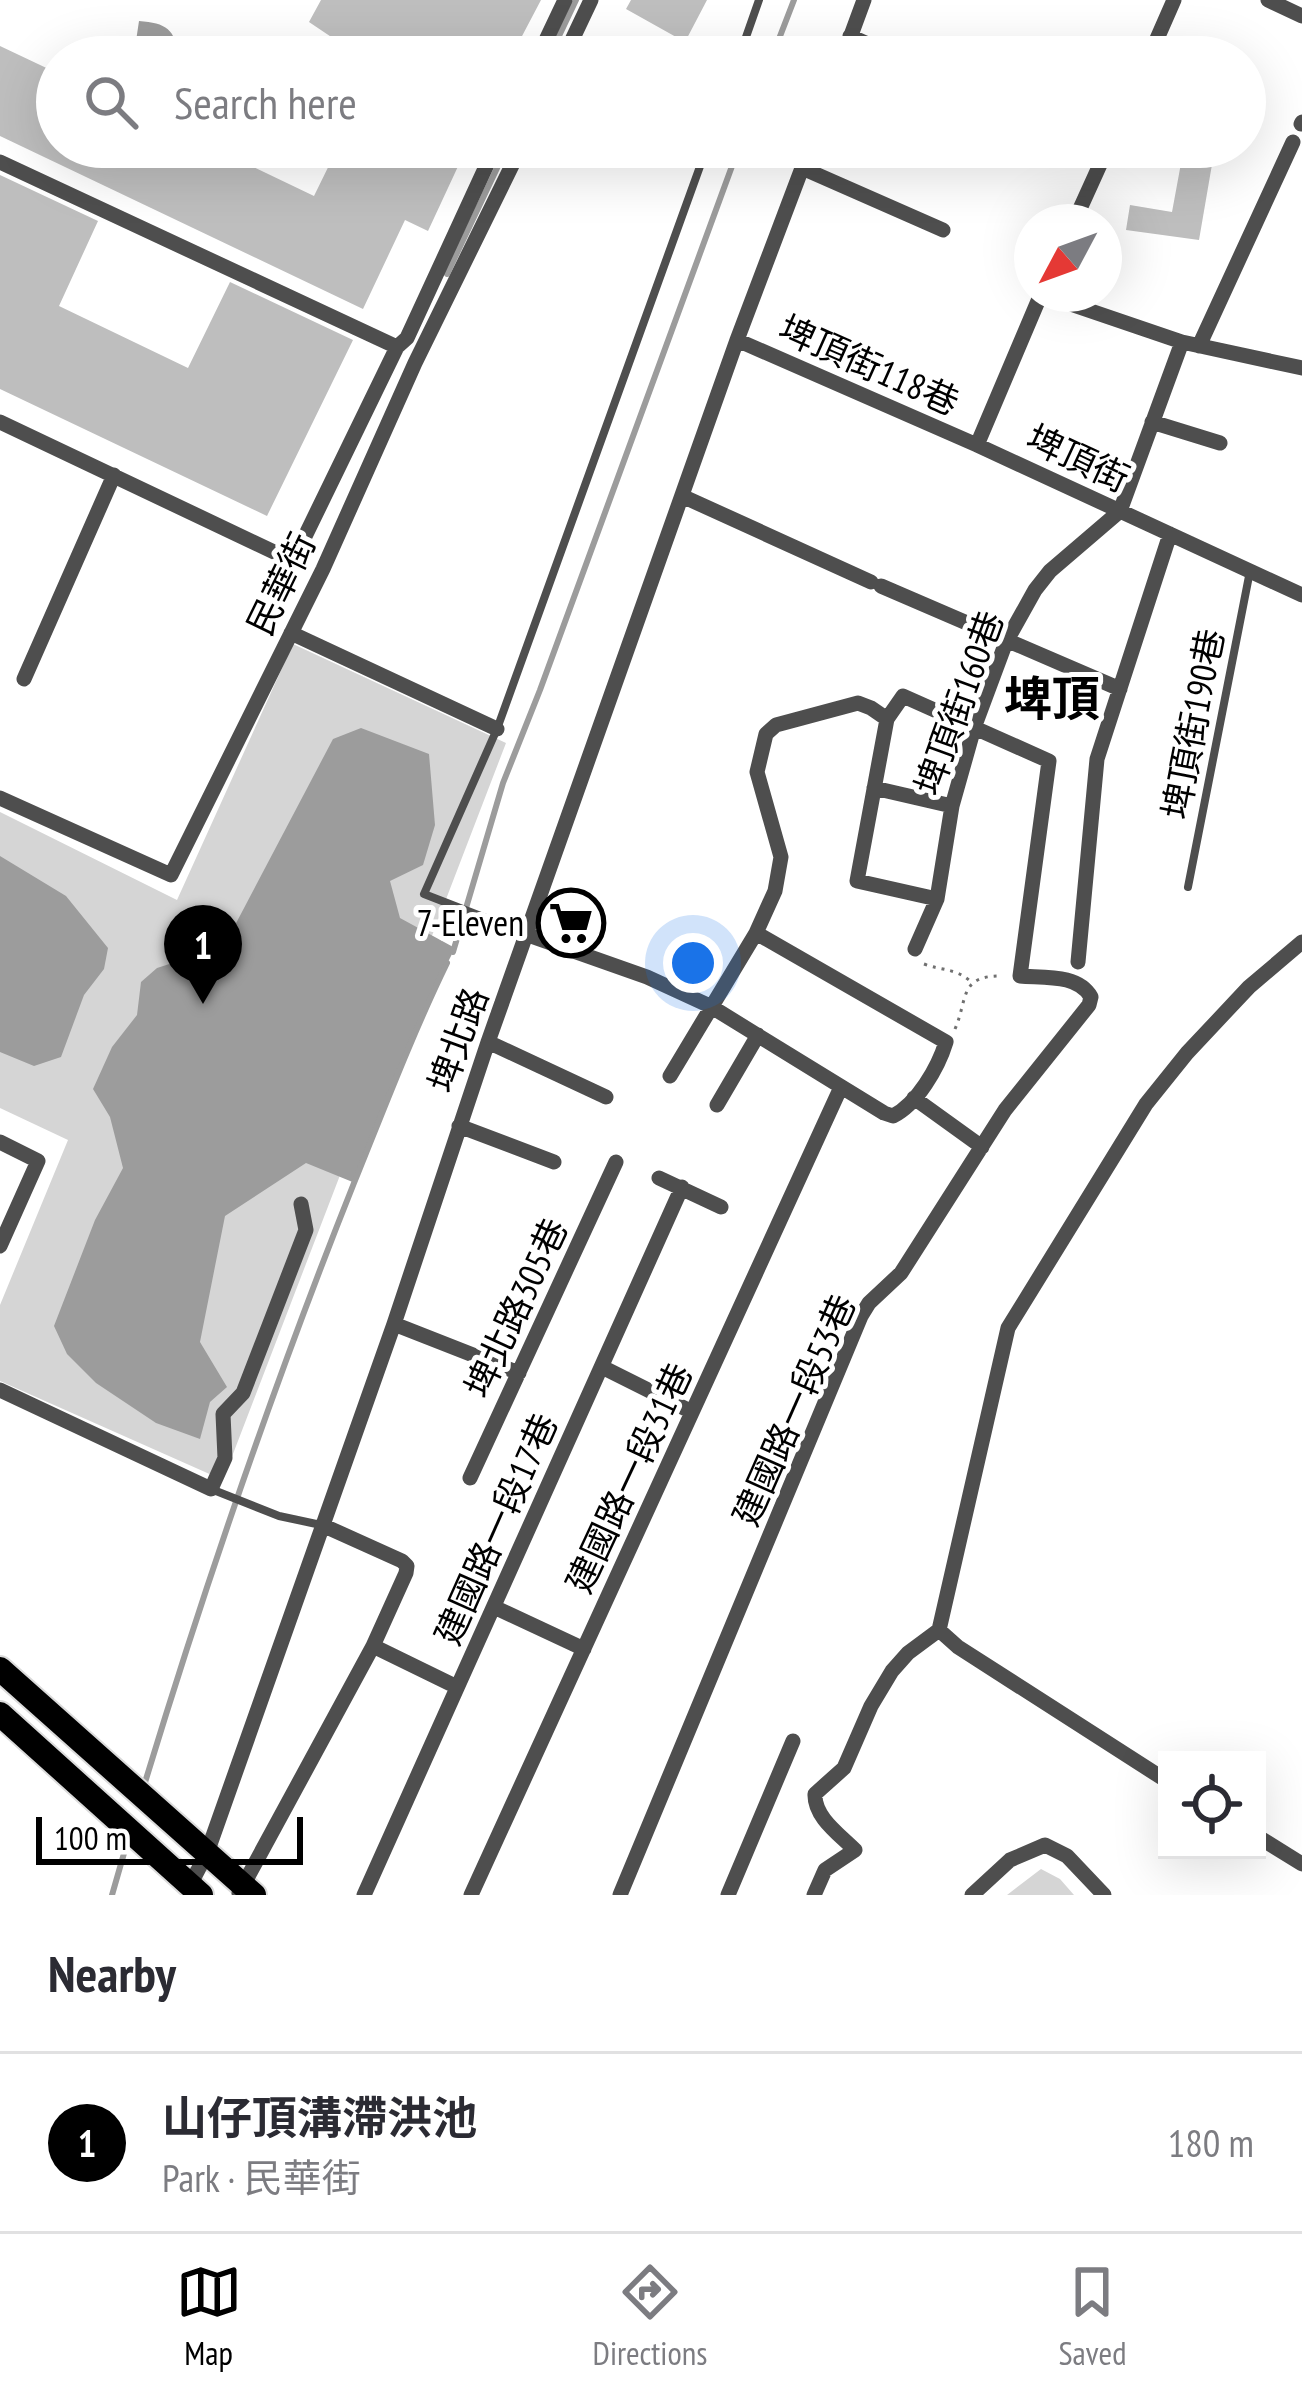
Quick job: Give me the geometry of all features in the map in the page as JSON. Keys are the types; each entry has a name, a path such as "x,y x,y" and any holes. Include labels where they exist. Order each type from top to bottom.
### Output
{"main road":[{"path":"0,1669 200,1846 245,1892"},
{"path":"0,1714 188,1883"}],"street":[{"path":"548,36 565,0"},
{"path":"574,36 591,0"},
{"path":"850,36 864,0"},
{"path":"1158,36 1174,0"},
{"path":"1268,0 1302,16"},
{"path":"1199,346 1293,142"},
{"path":"0,162 397,347"},
{"path":"0,422 293,560 397,347 406,338 485,168"},
{"name":"民華街","path":"0,798 171,875 323,569 510,168"},
{"path":"802,168 944,230"},
{"name":"埤北路","path":"188,1883 394,1324 488,1042 802,168"},
{"path":"1082,204 1098,168"},
{"name":"埤頂街","path":"1033,312 976,445 1302,596"},
{"path":"1094,312 1181,342 1302,372"},
{"name":"埤頂街118巷","path":"737,340 976,445"},
{"path":"1120,511 1181,342"},
{"path":"1153,422 1220,442"},
{"path":"24,679 114,475"},
{"path":"682,496 1120,689"},
{"name":"埤頂街160巷","path":"915,949 937,899 952,806 1006,642 1050,572 1120,511"},
{"path":"1078,962 1097,759 1170,534"},
{"path":"291,633 497,729"},
{"path":"937,899 857,881 887,719 903,696 1049,761 1020,976"},
{"path":"670,1076 756,933 775,891 781,857 757,772 766,734 776,725 858,704 887,719"},
{"path":"874,788 952,806"},
{"path":"528,935 647,977 710,1006 893,1116 908,1107 942,1056 946,1042 756,933"},
{"path":"814,1895 825,1870 855,1850 820,1815 814,1805 815,1793 844,1768 892,1670 939,1630 1008,1328 1146,1103 1250,987 1302,942"},
{"name":"建國路一段53巷","path":"620,1895 861,1316 901,1273 1005,1110 1089,1005 1086,987 1077,982 1020,976"},
{"path":"718,1105 758,1036"},
{"path":"488,1042 606,1097"},
{"name":"建國路一段31巷","path":"471,1895 841,1087"},
{"path":"914,1098 982,1147"},
{"path":"459,1126 554,1162"},
{"path":"0,1142 38,1161 0,1246"},
{"name":"埤北路305巷","path":"470,1478 616,1162"},
{"path":"659,1178 721,1207"},
{"name":"建國路一段17巷","path":"364,1895 682,1187"},
{"path":"0,1390 211,1489 225,1458 224,1414 244,1393 307,1231 301,1204"},
{"path":"394,1324 519,1373"},
{"path":"602,1367 692,1412"},
{"path":"245,1892 406,1573 402,1561 322,1525"},
{"path":"494,1607 584,1648"},
{"path":"939,1630 976,1659 1158,1775"},
{"path":"373,1646 458,1688"},
{"path":"728,1895 793,1741"},
{"path":"1266,1842 1302,1864"},
{"path":"972,1895 1010,1860 1045,1844 1067,1856 1104,1895"}],"lane":[{"path":"746,36 759,0"},
{"path":"528,935 424,894 497,729 698,168"},
{"name":"埤頂街190巷","path":"1188,887 1250,571"},
{"path":"211,1489 279,1516 322,1525"}],"path":[{"path":"915,949 923,964 958,971 971,983"},
{"path":"946,1042 958,1024 971,983 985,976 1020,976"}],"shaded area":[{"path":"139,21 168,29 172,36 137,36"},
{"path":"293,644 506,743 223,1480 0,1381 0,1305 68,1140 0,1108 0,812 177,900"},
{"path":"361,728 429,754 435,825 423,865 390,881 400,918 455,948 421,1016 355,1183 306,1163 225,1216 200,1342 227,1387 210,1402 200,1439 156,1423 96,1383 67,1354 54,1326 95,1220 123,1168 110,1117 93,1089 112,1047 137,1015 141,982 157,968 191,957 233,929 333,739"},
{"path":"0,856 66,896 108,948 104,969 84,995 61,1057 34,1066 0,1052"},
{"path":"1041,1869 1060,1879 1074,1895 1007,1895"}],"building":[{"path":"321,0 541,0 522,36 330,36 309,22"},
{"path":"631,0 707,0 688,36 674,36 626,9"},
{"path":"0,46 36,63 36,153 0,136"},
{"path":"67,168 256,168 314,196 328,168 457,168 428,231 405,220 363,309"},
{"path":"1180,168 1211,168 1199,240 1126,230 1130,205 1172,212"},
{"path":"0,175 98,221 59,306 188,368 230,282 353,340 267,516 0,389"}],"waterway":[{"path":"559,36 576,0"},
{"path":"780,36 794,0"},
{"path":"447,274 497,168"},
{"path":"453,952 503,783 731,168"},
{"path":"143,1789 216,1560 296,1333 447,963"},
{"path":"112,1895 129,1836"}],"place":[{"name":"7-Eleven","path":"571,923"},
{"name":"山仔頂溝滯洪池","path":"203,1004"}],"district":[{"name":"埤頂","path":"1052,699"}]}
